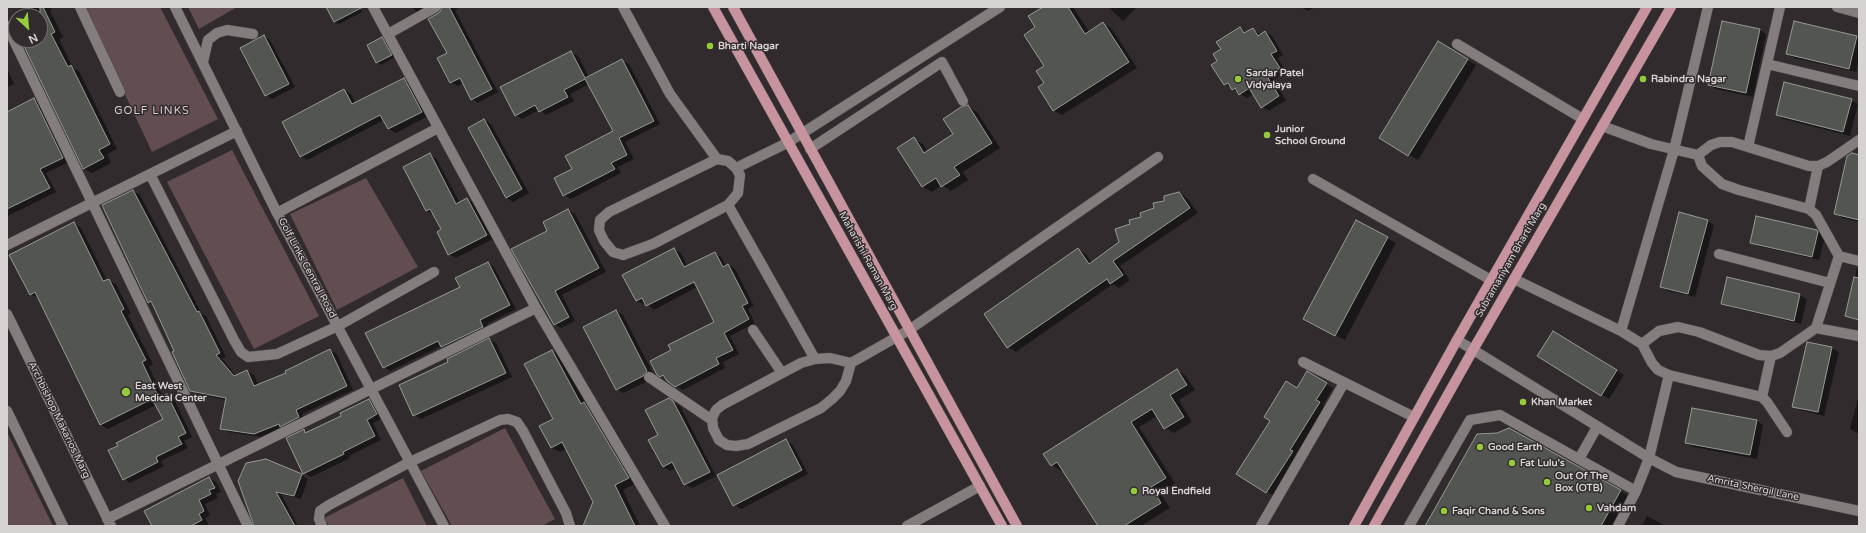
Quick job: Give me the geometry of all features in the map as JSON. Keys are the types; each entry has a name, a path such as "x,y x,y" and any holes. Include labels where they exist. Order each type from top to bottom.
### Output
{"main road":[{"name":"Maharishi Raman Marg","path":"713,7 1002,526"},
{"name":"Maharishi Raman Marg","path":"733,7 1016,526"},
{"name":"Subramaniyam Bharti Marg","path":"1354,526 1457,340 1647,7"},
{"name":"Subramaniyam Bharti Marg","path":"1374,526 1473,350 1671,7"}],"street":[{"path":"80,7 120,92"},
{"name":"Golf Links Central Road","path":"175,7 277,213 444,526"},
{"path":"373,7 536,308 665,526"},
{"path":"388,34 436,7"},
{"path":"624,7 670,94 717,159"},
{"path":"736,168 788,143 1000,7"},
{"path":"1621,331 1674,150 1708,7"},
{"path":"1748,147 1780,7"},
{"path":"1837,7 1859,13"},
{"path":"7,26 248,526"},
{"path":"203,62 208,40 217,33 227,30 253,34"},
{"path":"1457,44 1583,119"},
{"path":"810,149 942,62 963,101"},
{"path":"1767,64 1859,86"},
{"path":"1602,126 1651,144 1698,155 1711,145 1720,142 1732,142 1809,166 1818,166 1827,162 1859,140"},
{"path":"277,213 438,128"},
{"path":"7,245 237,131"},
{"path":"1698,155 1702,166 1722,184 1738,190 1809,209 1816,215 1839,256 1859,261"},
{"path":"851,362 846,381 840,391 821,408 748,444 736,446 727,445 719,440 712,428 712,420 716,410 722,405 801,363 815,359 830,358 851,362 910,330 1158,157"},
{"path":"717,159 728,161 736,168 740,175 738,193 728,205 654,244 623,254 613,252 604,241 599,230 600,220 609,212 717,159"},
{"path":"1809,209 1818,166"},
{"path":"150,174 242,352 248,357 277,354 338,326 434,272"},
{"path":"1313,179 1491,280"},
{"path":"728,205 815,359"},
{"path":"1719,254 1830,283"},
{"path":"1642,344 1659,331 1678,327 1699,332 1758,355 1772,356 1780,353 1816,328 1839,256"},
{"path":"1514,279 1621,331 1642,344 1652,363 1658,370 1669,375 1762,396 1787,432"},
{"path":"109,522 371,388 536,308"},
{"name":"Archbishop Makarios Marg","path":"7,314 109,522"},
{"path":"1816,328 1859,336"},
{"path":"753,330 782,373"},
{"path":"1457,340 1649,458"},
{"path":"1762,396 1772,356"},
{"path":"1302,362 1414,417"},
{"path":"1618,526 1636,492 1649,458 1669,375"},
{"path":"649,377 712,420"},
{"path":"1261,526 1344,383"},
{"path":"7,410 63,526"},
{"path":"1409,526 1470,420 1500,415 1636,492"},
{"path":"322,526 319,519 320,511 329,505 410,462 500,420 508,419 517,422 566,513 570,526"},
{"path":"1579,460 1597,427"},
{"name":"Amrita Shergil Lane","path":"1649,458 1676,472 1859,511"},
{"path":"907,526 980,486"}],"shaded area":[{"path":"84,7 160,7 218,119 152,152"},
{"path":"188,7 237,7 199,29"},
{"path":"232,150 319,316 254,349 167,182"},
{"path":"366,178 418,267 337,310 290,214"},
{"path":"505,428 555,519 542,526 452,526 421,471"},
{"path":"7,432 53,526 7,526"},
{"path":"403,478 427,526 329,526 324,518"}],"building":[{"path":"326,7 363,7 334,22"},
{"path":"442,7 449,7 492,89 471,100 460,78 450,83 437,58 447,53 428,19 440,12"},
{"path":"1043,7 1068,7 1085,34 1103,22 1129,62 1053,111 1038,87 1044,83 1036,71 1044,66 1024,35 1035,27 1028,16"},
{"path":"48,17 55,32 51,34 68,67 71,65 110,144 99,150 104,158 83,169 25,48 48,48"},
{"path":"1722,21 1760,29 1746,93 1708,85"},
{"path":"1794,21 1857,36 1849,69 1786,54"},
{"path":"1240,27 1244,33 1253,28 1258,36 1265,31 1277,51 1271,54 1280,68 1267,76 1279,96 1261,108 1249,88 1239,95 1235,88 1232,90 1228,83 1224,85 1211,65 1217,61 1213,54 1221,49 1216,42"},
{"path":"264,35 289,84 265,96 240,48"},
{"path":"382,37 392,55 376,63 367,45"},
{"path":"1438,41 1468,59 1408,156 1379,138"},
{"path":"571,51 585,78 622,59 654,121 619,138 627,155 611,163 615,169 563,196 554,178 572,169 565,156 613,131 585,79 564,90 568,97 539,112 535,105 515,116 500,87"},
{"path":"404,78 422,112 388,129 380,115 300,157 282,122 344,89 352,104"},
{"path":"1784,82 1852,99 1843,132 1776,115"},
{"path":"34,98 63,158 40,169 50,188 7,209 7,112"},
{"path":"968,105 992,143 954,167 960,175 941,187 936,178 922,187 897,148 914,137 924,153 953,134 943,119 961,107"},
{"path":"484,119 522,189 506,198 468,128"},
{"path":"430,153 456,204 467,198 487,235 448,255 437,232 441,229 430,209 426,211 403,167"},
{"path":"1852,153 1859,155 1859,220 1834,214 1847,156"},
{"path":"133,190 197,312 199,311 220,353 216,355 234,376 247,370 254,386 286,373 285,371 330,349 347,386 296,410 299,417 280,427 279,424 254,434 220,429 226,398 190,391 172,352 174,351 151,301 148,303 102,205"},
{"path":"1179,192 1190,208 1113,261 1123,275 1110,284 1107,279 1007,348 984,314 1078,248 1089,264 1119,242 1115,229 1130,224 1129,220 1141,217 1140,213 1154,208 1153,203 1164,201 1164,196"},
{"path":"568,209 599,268 555,291 569,317 554,325 511,249 547,231 543,222"},
{"path":"1679,212 1708,220 1688,294 1660,287"},
{"path":"1756,216 1817,230 1818,232 1812,257 1750,243"},
{"path":"1356,220 1388,237 1335,336 1303,319"},
{"path":"74,222 103,281 109,279 124,309 121,311 146,360 142,362 158,396 100,425 35,292 30,295 9,255"},
{"path":"674,248 684,267 715,252 723,267 728,264 748,303 742,306 749,319 724,333 733,350 716,358 719,364 675,387 667,381 663,375 660,377 657,375 650,361 671,350 668,345 714,322 694,282 646,306 642,298 636,301 622,275"},
{"path":"488,262 510,305 480,320 483,327 441,347 438,341 383,368 365,333 460,287 455,278"},
{"path":"1727,277 1800,294 1794,321 1721,304"},
{"path":"1854,277 1859,278 1859,320 1845,316"},
{"path":"616,310 647,371 643,376 616,390 583,327"},
{"path":"1553,331 1617,370 1601,396 1537,356"},
{"path":"489,338 506,373 413,416 399,385 448,362 447,359"},
{"path":"1807,342 1832,347 1818,412 1792,407"},
{"path":"552,350 581,404 584,402 629,478 615,485 635,526 583,526 593,502 562,442 551,448 539,426 553,419 524,364"},
{"path":"1177,369 1187,385 1170,395 1184,417 1164,429 1152,409 1131,422 1166,478 1151,487 1161,503 1124,526 1098,526 1057,462 1051,466 1043,454"},
{"path":"1307,371 1327,383 1316,400 1320,402 1290,450 1293,451 1266,493 1236,474 1270,421 1264,417 1286,381 1297,388"},
{"path":"167,394 186,433 178,437 182,444 156,457 158,462 123,480 108,450 118,446 116,443 163,419 153,401"},
{"path":"669,398 673,401 710,472 684,485 672,462 663,467 648,440 658,435 645,410"},
{"path":"369,399 377,414 367,420 375,436 343,452 344,454 303,474 286,438 304,429 305,433 341,416 340,413"},
{"path":"1692,408 1757,420 1750,455 1685,443"},
{"path":"1509,428 1621,490 1601,526 1425,526 1477,434 1497,433"},
{"path":"786,439 802,470 733,506 717,475"},
{"path":"266,459 302,474 294,496 276,492 295,526 254,526 238,481 246,463"},
{"path":"209,477 215,488 209,490 211,494 199,500 204,511 199,514 202,520 191,526 152,526 144,511"}],"place":[{"name":"Bharti Nagar","path":"710,46"},
{"name":"Sardar Patel Vidyalaya","path":"1238,79"},
{"name":"Rabindra Nagar","path":"1643,79"},
{"name":"Junior School Ground","path":"1267,135"},
{"name":"East West Medical Center","path":"126,392"},
{"name":"Khan Market","path":"1523,402"},
{"name":"Good Earth","path":"1480,447"},
{"name":"Fat Lulu's","path":"1512,463"},
{"name":"Out Of The Box (OTB)","path":"1547,482"},
{"name":"Royal Endfield","path":"1134,491"},
{"name":"Vahdam","path":"1589,508"},
{"name":"Faqir Chand & Sons","path":"1444,511"}],"district":[{"name":"GOLF LINKS","path":"152,111"}]}
